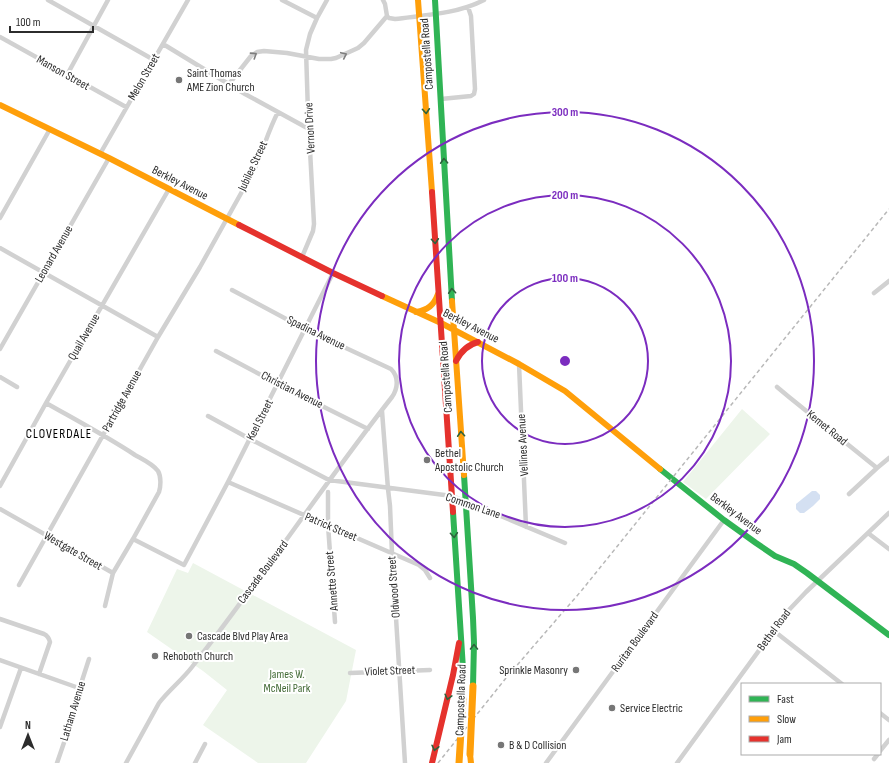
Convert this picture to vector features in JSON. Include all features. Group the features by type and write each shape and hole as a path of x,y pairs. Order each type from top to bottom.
{"main road":[{"name":"Campostella Road","path":"418,0 461,631"},
{"name":"Campostella Road","path":"435,0 448,239 474,618 470,763"},
{"name":"Berkley Avenue","path":"0,105 109,158 302,258 441,323 519,364 565,391 660,470 724,520 770,553 794,564 818,580 889,635"},
{"path":"416,312 425,310 431,306 435,302 439,292"},
{"path":"456,361 462,350 478,342"},
{"path":"459,763 463,699 461,631"},
{"path":"432,763 453,675 461,631"}],"street":[{"path":"48,0 154,60"},
{"path":"66,75 108,0"},
{"name":"Melon Street","path":"100,154 188,0"},
{"path":"282,0 317,18"},
{"name":"Vernon Drive","path":"302,258 313,231 314,224 306,50 308,39 327,0"},
{"path":"383,0 387,16"},
{"path":"387,16 392,19 436,14 468,7 481,1"},
{"path":"441,99 471,96 474,94 471,16 468,7"},
{"path":"229,84 251,56 257,52 264,51 331,60 336,58 358,48 387,16"},
{"name":"Manson Street","path":"0,37 126,107"},
{"path":"163,44 229,84 309,128"},
{"name":"Jubilee Street","path":"227,219 254,170 278,112"},
{"path":"0,218 50,129"},
{"name":"Leonard Avenue","path":"0,350 109,158"},
{"name":"Quail Avenue","path":"0,486 46,403 169,190"},
{"name":"Partridge Avenue","path":"19,585 158,337 227,219"},
{"path":"0,248 158,337"},
{"name":"Keel Street","path":"133,539 184,565 250,439 333,273"},
{"path":"874,293 889,281"},
{"name":"Spadina Avenue","path":"232,290 306,329 384,366 394,372 397,379"},
{"name":"Christian Avenue","path":"216,350 278,384 368,429"},
{"name":"Vellines Avenue","path":"519,364 526,526"},
{"path":"0,377 18,387"},
{"name":"Cascade Boulevard","path":"126,763 159,703 191,668 305,515 329,480 382,411 397,388 397,379"},
{"name":"Kemet Road","path":"777,387 877,468"},
{"path":"46,403 103,435"},
{"name":"Oldwood Street","path":"382,411 390,506 405,763"},
{"name":"Common Lane","path":"208,416 329,480 452,496 526,526 565,544"},
{"name":"Westgate Street","path":"0,509 113,573 159,492 160,476 158,471 153,466 103,435"},
{"path":"850,494 889,458"},
{"name":"Patrick Street","path":"228,482 392,553 423,568 430,578"},
{"name":"Annette Street","path":"328,492 328,525 335,622"},
{"name":"Bethel Road","path":"677,763 787,612 818,580 889,513"},
{"name":"Ruritan Boulevard","path":"546,763 724,520"},
{"path":"868,533 889,549"},
{"path":"105,606 113,573"},
{"path":"0,619 48,636 50,642 39,674"},
{"path":"774,631 836,682"},
{"path":"0,660 79,690"},
{"name":"Latham Avenue","path":"57,763 78,702 80,695 79,690 89,660"},
{"path":"0,727 21,668"},
{"name":"Violet Street","path":"350,673 430,670"},
{"path":"881,714 889,720"},
{"path":"881,750 889,740"},
{"path":"195,763 205,744"},
{"path":"874,759 877,755"}],"green space":[{"path":"742,409 770,434 706,499 683,482"},
{"name":"James W. McNeil Park","path":"193,563 356,650 346,701 306,763 258,763 203,725 227,690 203,671 147,632 177,569 188,573"}],"water":[{"path":"812,491 816,491 820,495 820,499 804,513 800,513 796,509 796,504"}],"railway":[{"path":"438,763 506,678 582,590 889,209"}],"traffic: fast":[{"path":"435,0 452,301"},
{"path":"660,469 724,520 775,556 794,564 807,573 889,635"},
{"path":"464,475 473,618 473,686"},
{"path":"453,512 463,669 463,699"}],"traffic: slow":[{"path":"418,0 432,192"},
{"path":"0,105 109,158 239,225"},
{"path":"416,312 424,310 430,306 435,301 438,294"},
{"path":"382,296 441,323 519,364 565,391 660,469"},
{"path":"452,301 464,475"},
{"path":"470,754 473,686"},
{"path":"459,763 463,699"},
{"path":"470,754 471,763"}],"traffic: jam":[{"path":"432,192 453,512"},
{"path":"239,225 382,296"},
{"path":"456,361 465,349 478,342"},
{"path":"432,763 459,643"}],"place":[{"name":"Saint Thomas AME Zion Church","path":"179,80"},
{"name":"Bethel Apostolic Church","path":"427,460"},
{"name":"Cascade Blvd Play Area","path":"189,636"},
{"name":"Rehoboth Church","path":"155,656"},
{"name":"Sprinkle Masonry","path":"576,670"},
{"name":"Service Electric","path":"612,708"},
{"name":"B & D Collision","path":"501,745"}],"district":[{"name":"CLOVERDALE","path":"59,434"}]}
